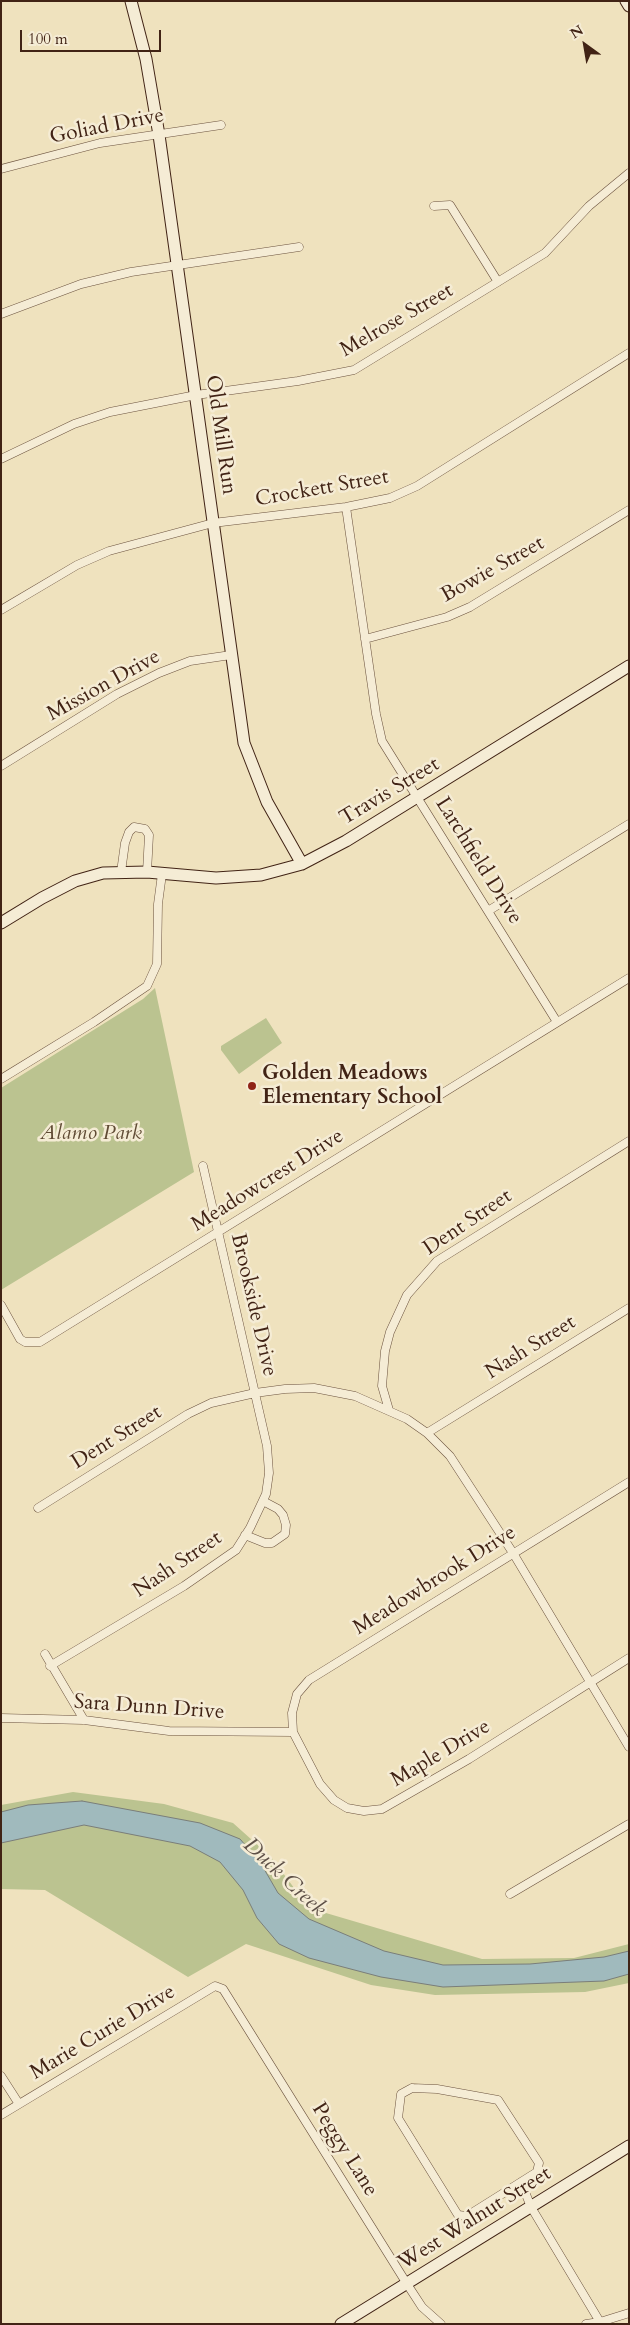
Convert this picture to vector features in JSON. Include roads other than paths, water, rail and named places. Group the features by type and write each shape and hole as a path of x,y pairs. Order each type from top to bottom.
{"street":[{"name":"Old Mill Run","path":"132,1 146,59 159,135 244,743 267,802 302,864"},
{"path":"626,1 629,6"},
{"name":"Goliad Drive","path":"1,169 100,143 221,125"},
{"name":"Melrose Street","path":"1,459 30,444 110,412 196,395 298,381 354,370 545,252 589,206 629,173"},
{"path":"434,206 450,205 498,282"},
{"path":"1,314 81,284 178,265 299,247"},
{"name":"Crockett Street","path":"1,610 77,565 108,551 213,523 346,507 390,498 417,486 629,353"},
{"name":"Larchfield Drive","path":"346,507 382,740 557,1022"},
{"name":"Bowie Street","path":"365,639 448,617 470,606 629,510"},
{"name":"Mission Drive","path":"1,766 117,694 159,673 190,661 231,655"},
{"name":"Travis Street","path":"1,922 75,881 103,873 147,872 216,878 262,875 302,864 331,850 629,666"},
{"path":"488,910 629,824"},
{"path":"121,872 125,843 129,832 134,827 144,829 149,835 147,872"},
{"path":"1,1079 94,1022 147,986 157,964 158,904 162,874"},
{"name":"Meadowcrest Drive","path":"1,1305 14,1332 25,1342 40,1342 629,978"},
{"name":"Dent Street","path":"389,1410 382,1386 385,1351 390,1332 407,1295 427,1272 437,1261 629,1141"},
{"name":"Brookside Drive","path":"203,1166 255,1393"},
{"name":"Nash Street","path":"427,1433 629,1308"},
{"name":"Dent Street","path":"38,1508 188,1414 212,1404 255,1393 314,1388 355,1396 389,1410"},
{"name":"Nash Street","path":"50,1666 184,1586 236,1550 246,1536 263,1500 269,1473 267,1446 255,1393"},
{"path":"389,1410 427,1433 450,1456 513,1553 629,1747"},
{"name":"Meadowbrook Drive","path":"294,1732 292,1713 297,1694 308,1680 629,1482"},
{"path":"246,1536 265,1543 272,1543 284,1534 286,1524 283,1515 278,1508 263,1500"},
{"path":"45,1654 50,1666 84,1720"},
{"name":"Maple Drive","path":"294,1732 320,1784 334,1800 347,1808 364,1812 382,1809 469,1759 629,1658"},
{"name":"Sara Dunn Drive","path":"1,1718 84,1720 169,1731 294,1732"},
{"path":"510,1894 629,1824"},
{"name":"Marie Curie Drive","path":"1,2115 215,1986 223,1989"},
{"name":"Peggy Lane","path":"223,1989 407,2284 422,2307 440,2324"},
{"path":"1,2076 19,2104"},
{"name":"West Walnut Street","path":"412,2088 437,2089 498,2100 539,2163 537,2172 521,2182 467,2216 458,2214 398,2118 401,2094 412,2088"},
{"name":"West Walnut Street","path":"341,2324 629,2146"},
{"path":"521,2182 531,2207 600,2322"},
{"path":"586,2324 600,2322 629,2313"}],"water":[{"path":"82,1801 200,1823 240,1839 260,1862 278,1893 309,1919 384,1951 443,1965 530,1964 604,1957 629,1951 629,1974 604,1981 443,1987 381,1977 309,1958 279,1944 257,1918 243,1890 220,1862 190,1846 84,1825 1,1843 1,1812 28,1805"}],"place":[{"name":"Golden Meadows Elementary School","path":"252,1086"}],"park label":[{"name":"Alamo Park","path":"91,1134"}],"water label":[{"name":"Duck Creek","path":"284,1878"}]}
